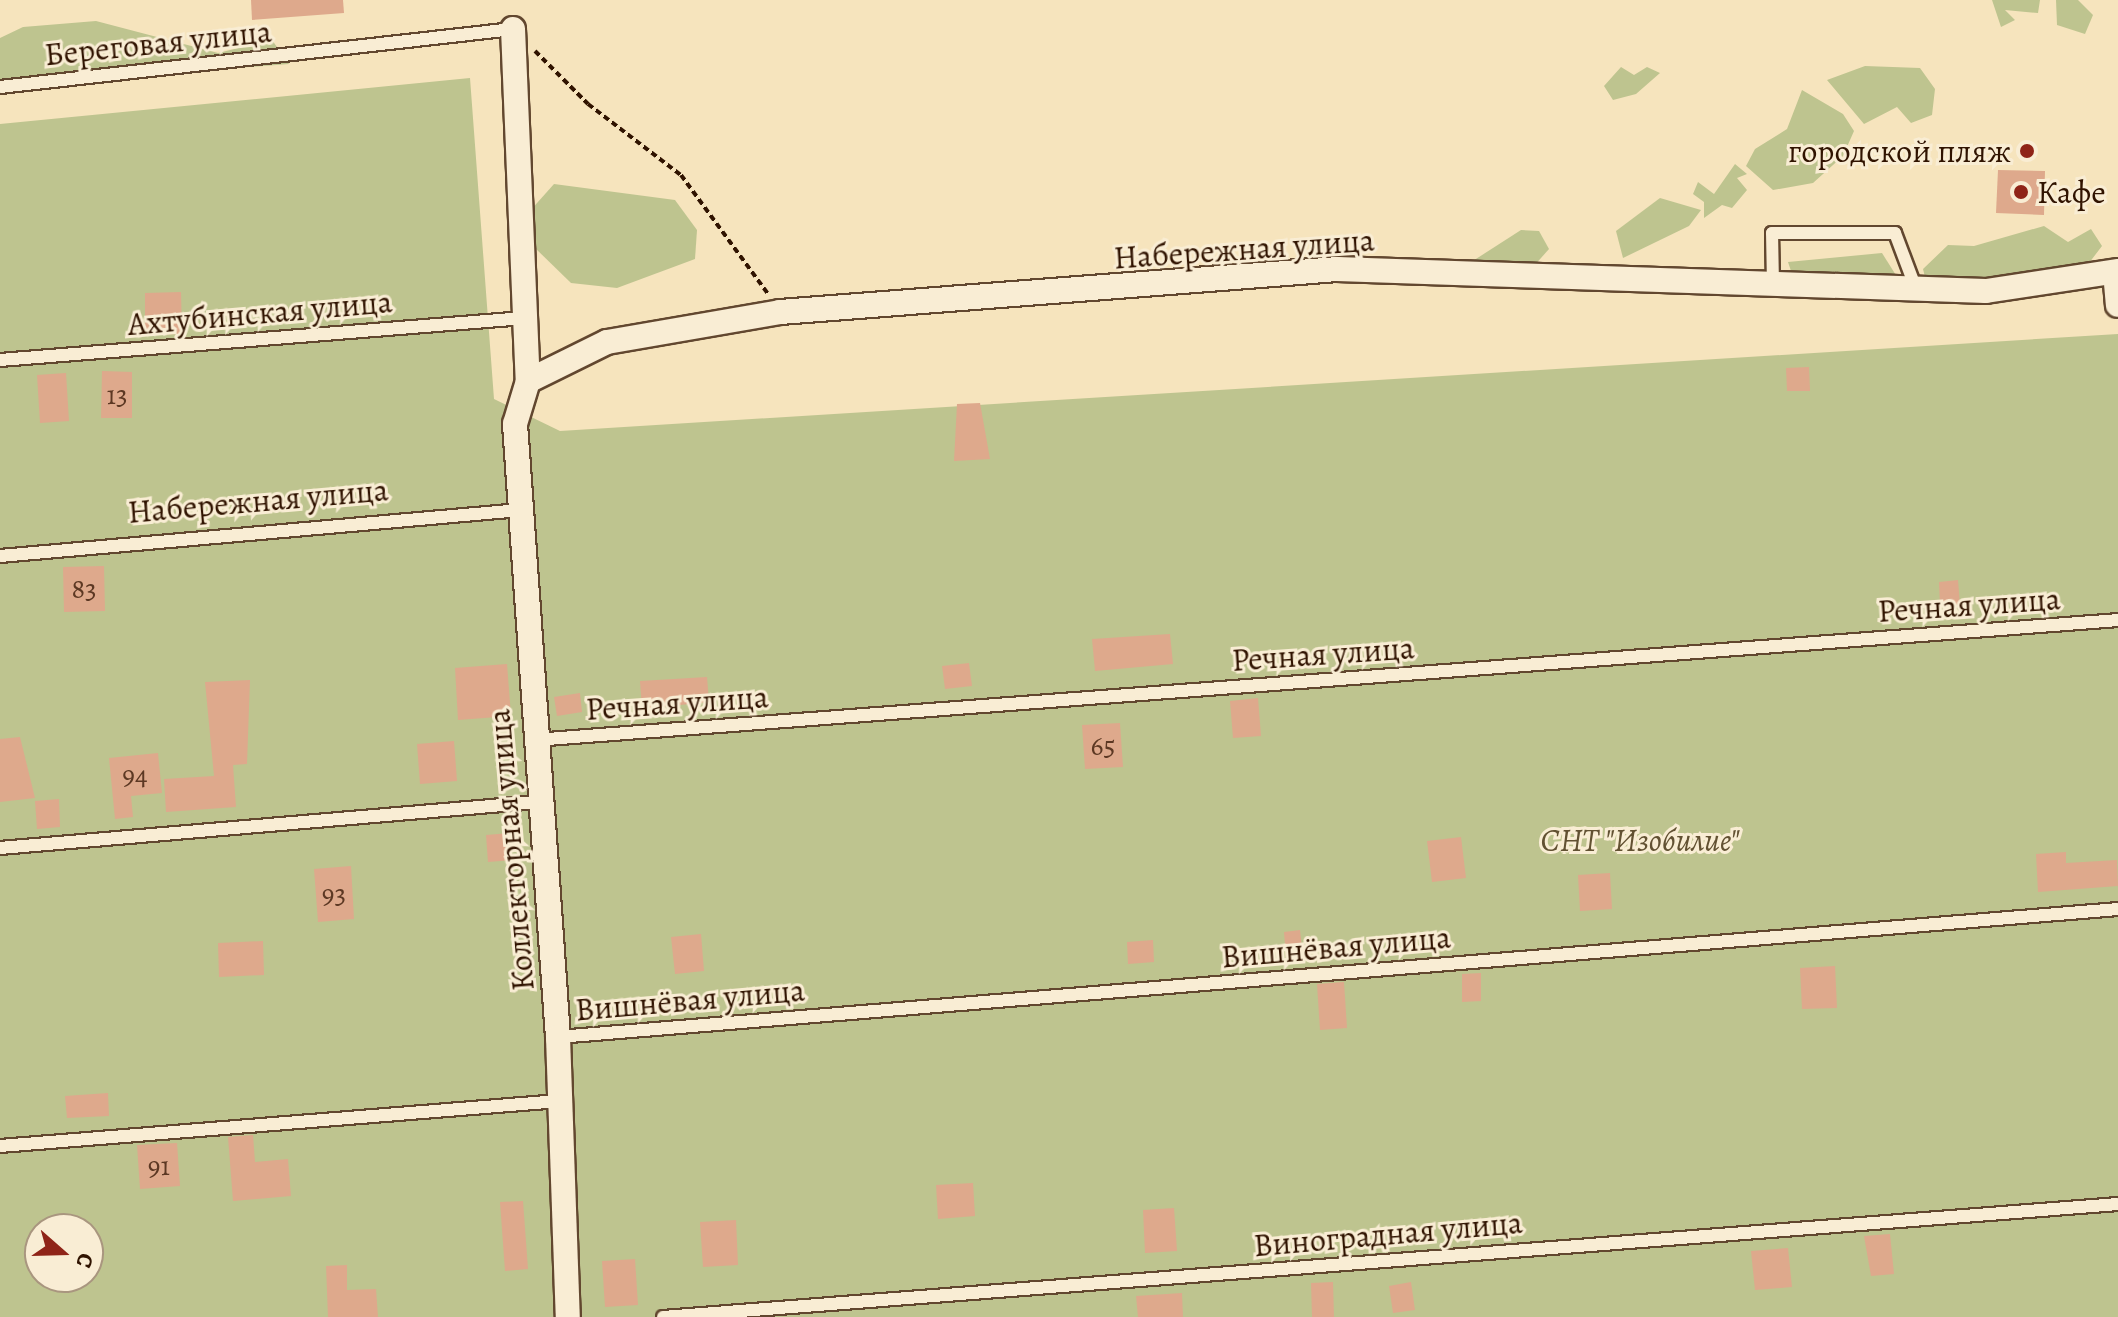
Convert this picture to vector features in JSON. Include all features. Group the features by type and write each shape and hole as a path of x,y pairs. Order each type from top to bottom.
{"street":[{"path":"513,29 528,381"},
{"name":"Набережная улица","path":"528,381 607,342 780,312 1337,269 1986,291 2117,272"},
{"path":"2117,272 2118,305"},
{"name":"Коллекторная улица","path":"528,381 515,424 532,740 558,1037 568,1317"}],"lane":[{"name":"Береговая улица","path":"0,87 513,29"},
{"path":"1773,284 1772,233 1895,233 1916,289"},
{"name":"Ахтубинская улица","path":"0,360 524,318"},
{"name":"Набережная улица","path":"0,556 521,510"},
{"name":"Речная улица","path":"532,740 2118,620"},
{"path":"0,848 538,802"},
{"name":"Вишнёвая улица","path":"558,1037 2118,909"},
{"path":"0,1146 559,1101"},
{"name":"Виноградная улица","path":"663,1317 2118,1204"}],"path":[{"path":"513,29 588,104 681,175 780,312"}],"green space":[{"path":"1992,0 2040,0 2038,13 2005,10 2015,20 2001,27"},
{"path":"2056,0 2078,0 2093,15 2085,34 2057,25"},
{"path":"96,21 218,53 272,40 289,64 0,86 0,38 23,27"},
{"path":"1865,66 1920,68 1935,89 1932,115 1911,123 1897,107 1864,124 1827,80"},
{"path":"1621,67 1634,75 1647,67 1660,73 1636,94 1613,100 1604,86"},
{"name":"СНТ \"Изобилие\"","path":"470,78 494,399 560,431 2118,334 2118,1317 0,1317 0,124"},
{"path":"1802,90 1843,114 1854,131 1843,156 1813,183 1773,190 1746,166 1755,149 1787,129"},
{"path":"1735,164 1747,174 1737,178 1747,190 1732,208 1722,205 1704,218 1704,202 1693,194 1698,182 1714,194"},
{"path":"554,184 675,200 697,230 695,259 617,288 571,283 533,246 529,212"},
{"path":"1660,198 1701,210 1689,226 1623,258 1616,231"},
{"path":"2044,226 2068,242 2091,229 2102,246 2089,263 1987,284 1926,281 1923,269 1948,245 1974,246"},
{"path":"1521,230 1539,231 1549,249 1533,267 1465,266"},
{"path":"1882,253 1899,280 1793,277 1788,262"}],"building":[{"path":"251,0 343,0 344,13 252,20"},
{"name":"Кафе","path":"1998,170 2045,171 2044,215 1996,213"},
{"path":"181,292 182,334 145,335 145,293"},
{"path":"1809,367 1810,391 1787,391 1786,368"},
{"path":"102,371 132,372 132,418 101,418"},
{"path":"66,373 69,421 40,423 37,375"},
{"path":"980,403 990,459 954,461 957,404"},
{"path":"104,566 105,611 64,612 63,567"},
{"path":"1958,580 1960,605 1940,606 1939,582"},
{"path":"1170,634 1173,664 1095,671 1092,639"},
{"path":"969,663 972,686 945,689 942,666"},
{"path":"507,664 511,716 458,720 455,668"},
{"path":"707,677 709,702 642,709 640,681"},
{"path":"250,680 247,764 233,765 236,807 166,812 164,779 214,776 205,682"},
{"path":"580,693 582,712 557,716 554,697"},
{"path":"1258,698 1261,736 1233,738 1230,701"},
{"path":"1120,723 1123,767 1085,769 1082,725"},
{"path":"20,737 35,798 0,802 0,739"},
{"path":"454,741 457,781 420,784 417,744"},
{"path":"158,753 162,793 131,796 133,817 115,819 109,758"},
{"path":"59,799 60,827 37,829 35,801"},
{"path":"510,833 512,860 488,862 486,835"},
{"path":"1461,837 1466,878 1432,882 1427,841"},
{"path":"2066,852 2066,863 2117,860 2118,886 2038,892 2036,854"},
{"path":"351,866 354,919 318,922 314,869"},
{"path":"1610,873 1612,909 1580,911 1578,875"},
{"path":"1300,930 1303,956 1286,958 1284,932"},
{"path":"701,934 704,971 675,974 671,937"},
{"path":"1153,940 1154,962 1128,964 1127,942"},
{"path":"263,941 264,975 219,977 218,943"},
{"path":"1835,966 1837,1008 1802,1009 1800,968"},
{"path":"1481,973 1481,1001 1462,1002 1462,974"},
{"path":"1344,982 1347,1028 1320,1030 1317,984"},
{"path":"108,1093 109,1116 67,1118 65,1096"},
{"path":"253,1135 255,1162 288,1159 291,1196 233,1201 228,1137"},
{"path":"177,1143 180,1186 140,1189 137,1145"},
{"path":"973,1183 975,1216 938,1219 936,1185"},
{"path":"523,1201 528,1269 505,1271 500,1202"},
{"path":"1174,1208 1177,1251 1145,1253 1143,1210"},
{"path":"736,1220 738,1265 703,1267 700,1222"},
{"path":"1890,1234 1894,1274 1871,1276 1864,1236"},
{"path":"1788,1248 1792,1287 1755,1290 1751,1251"},
{"path":"635,1259 638,1305 605,1307 602,1261"},
{"path":"347,1265 347,1290 376,1289 378,1317 328,1317 326,1266"},
{"path":"1333,1282 1334,1317 1312,1317 1311,1283"},
{"path":"1411,1282 1415,1310 1393,1313 1389,1286"},
{"path":"1182,1293 1183,1317 1138,1317 1136,1296"}],"place":[{"name":"городской пляж","path":"2027,151"},
{"name":"Кафе","path":"2021,192"}]}
